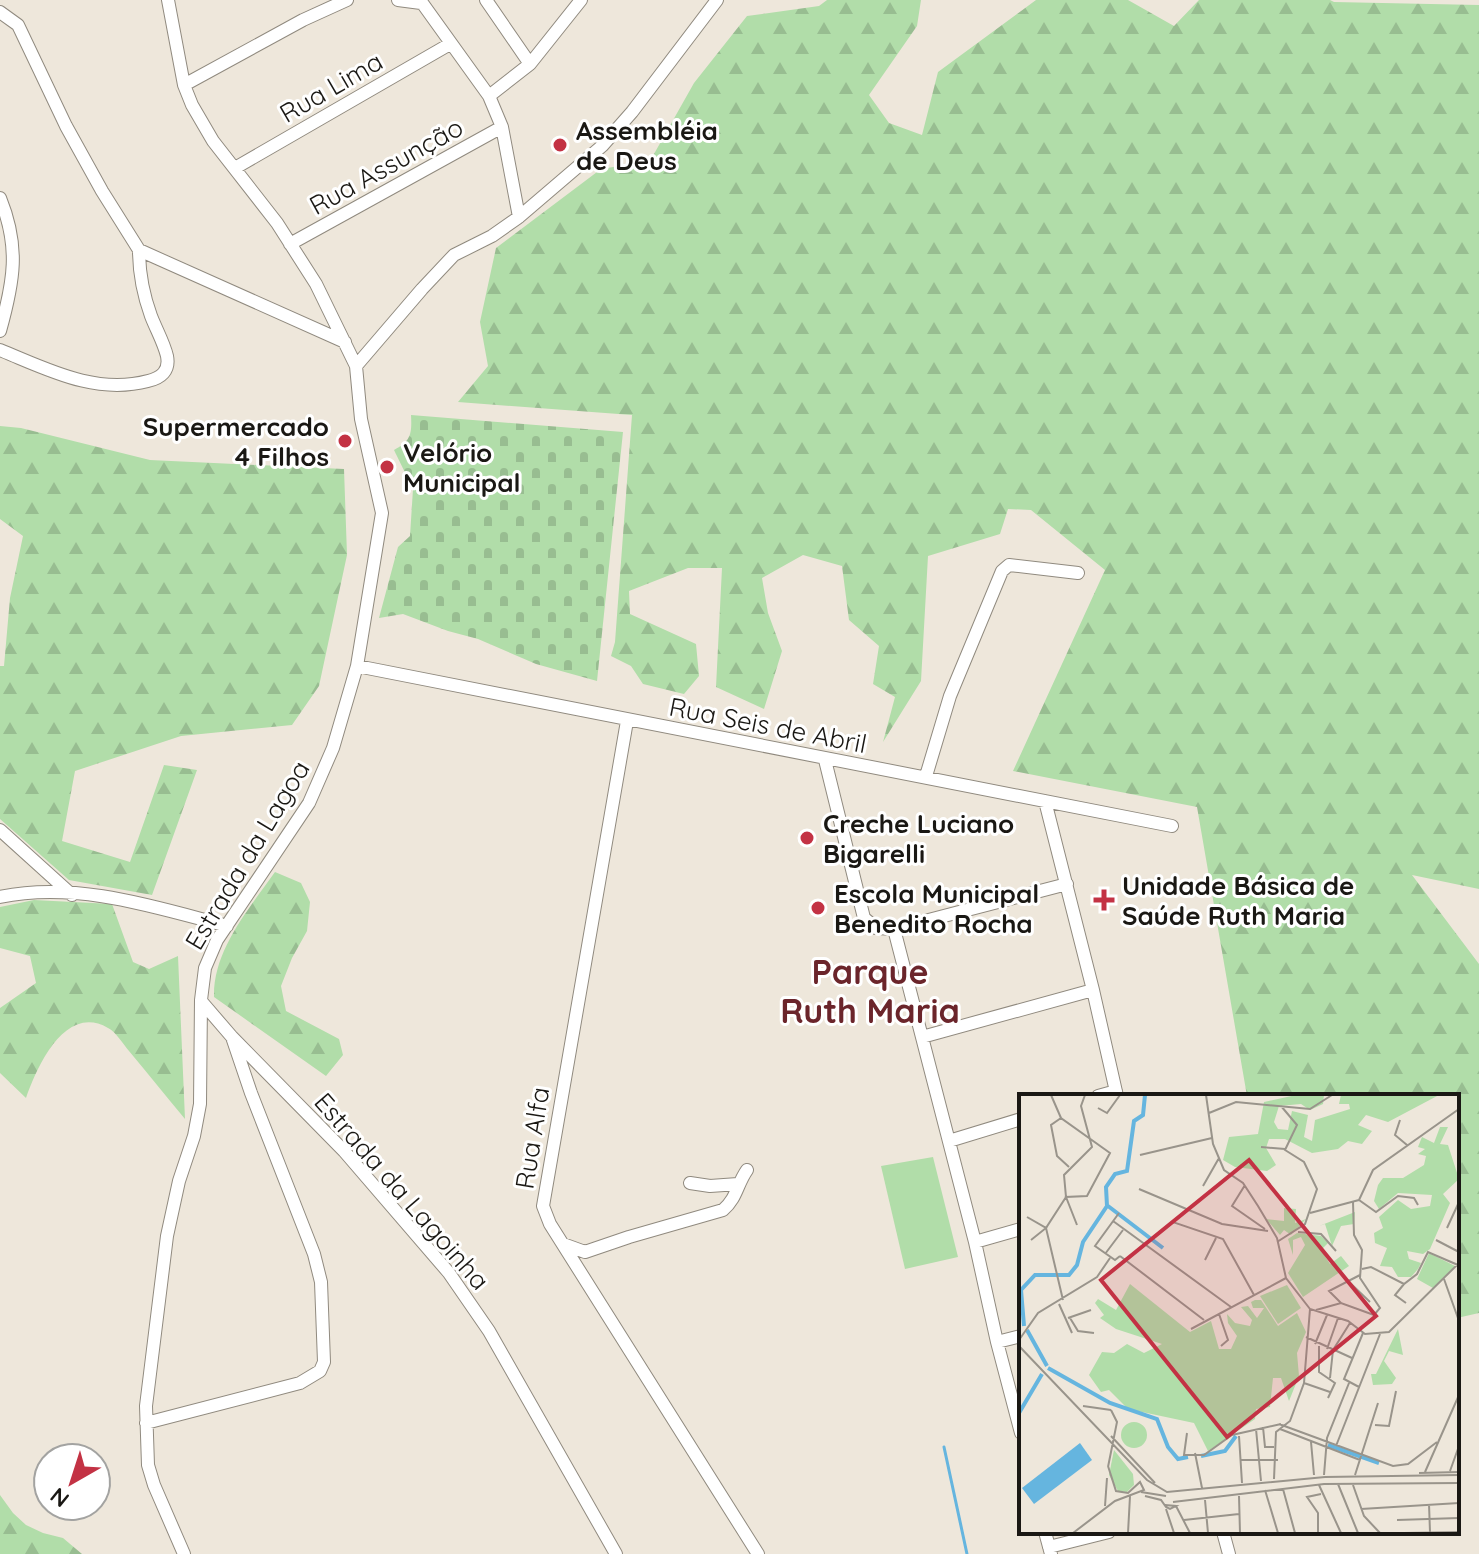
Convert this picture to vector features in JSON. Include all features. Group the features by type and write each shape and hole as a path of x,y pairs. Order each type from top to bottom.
{"street":[{"name":"Estrada da Lagoa","path":"168,0 184,85 202,123 316,284 356,366 361,419 382,513 357,666 339,731 309,803 210,953 202,985 200,1104 167,1236 146,1406 145,1445 154,1485 184,1554"},
{"path":"184,85 303,20 347,0"},
{"path":"398,0 422,1 489,96 502,127 519,217"},
{"path":"486,0 530,64"},
{"path":"489,96 530,64 581,0"},
{"path":"356,366 454,255 492,236 519,217 602,146 632,112 717,0"},
{"path":"0,12 18,25 66,126 139,250 143,293 167,355 166,370 160,378 133,385 95,384 62,376 0,350"},
{"name":"Rua Lima","path":"235,168 450,44"},
{"name":"Rua Assunção","path":"290,244 502,127"},
{"path":"0,198 9,220 14,272 0,331"},
{"path":"139,250 345,342"},
{"path":"926,776 950,696 1002,571 1009,565 1078,573"},
{"name":"Rua Seis de Abril","path":"357,666 1172,826"},
{"name":"Rua Alfa","path":"627,721 543,1206 550,1224 758,1554"},
{"path":"825,760 864,918 876,928 894,929 1067,884"},
{"path":"1045,801 1116,1093"},
{"path":"0,830 72,895"},
{"path":"0,897 38,893 131,901 227,926"},
{"path":"894,929 1019,1425"},
{"path":"922,1037 1093,990"},
{"path":"146,1423 300,1383 320,1371 324,1362 321,1282 314,1254 232,1037 201,1000"},
{"name":"Estrada da Lagoinha","path":"232,1037 344,1151 472,1303 616,1554"},
{"path":"949,1141 1019,1120"},
{"path":"563,1244 585,1252 723,1210 732,1203 738,1192 738,1184 747,1170"},
{"path":"690,1183 710,1186 738,1184"},
{"path":"975,1242 1019,1230"},
{"path":"997,1342 1019,1336"},
{"path":"1050,1551 1103,1534"},
{"path":"1224,1534 1229,1554"}],"green space":[{"path":"827,0 921,0 917,26 869,95 889,123 922,135 938,72 1036,0 1128,0 1174,26 1199,0 1479,5 1479,889 1412,875 1479,964 1479,1313 1459,1318 1459,1094 1247,1094 1197,807 1013,771 1105,570 1031,510 1008,509 1000,534 928,556 921,681 883,742 895,697 873,684 879,646 849,620 842,566 803,555 762,578 768,613 782,651 764,709 716,687 722,568 688,568 629,591 630,614 696,644 699,676 684,694 643,684 631,666 611,656 615,642 632,415 458,402 488,366 480,322 496,248 601,169 650,161 694,83 747,16 819,6"},
{"path":"411,415 623,432 597,681 536,664 478,639 403,614 379,618 398,547 410,536 413,489 394,450 409,436"},
{"path":"0,426 21,428 150,460 344,469 347,555 319,686 292,725 181,736 75,771 62,841 130,862 164,765 197,770 152,895 69,880 0,819 0,666 4,666 10,598 23,536 0,519"},
{"path":"275,872 301,883 310,902 307,931 281,986 286,1011 339,1039 343,1055 326,1076 214,997 219,963 226,947 244,915"},
{"path":"34,900 112,904 133,962 149,969 178,956 185,1119 114,1032 93,1023 79,1024 55,1042 37,1070 26,1098 0,1073 0,1008 36,983 30,956 0,948 0,907"},
{"path":"933,1157 958,1257 905,1269 881,1166"},
{"path":"0,1495 26,1525 63,1538 82,1554 0,1554"}],"waterway":[{"path":"944,1447 967,1554"}],"place":[{"name":"Assembléia de Deus","path":"560,145"},
{"name":"Supermercado 4 Filhos","path":"345,441"},
{"name":"Velório Municipal","path":"387,467"},
{"name":"Creche Luciano Bigarelli","path":"807,838"},
{"name":"Unidade Básica de Saúde Ruth Maria","path":"1104,900"},
{"name":"Escola Municipal Benedito Rocha","path":"818,908"}],"district":[{"name":"Parque Ruth Maria","path":"870,990"}]}
